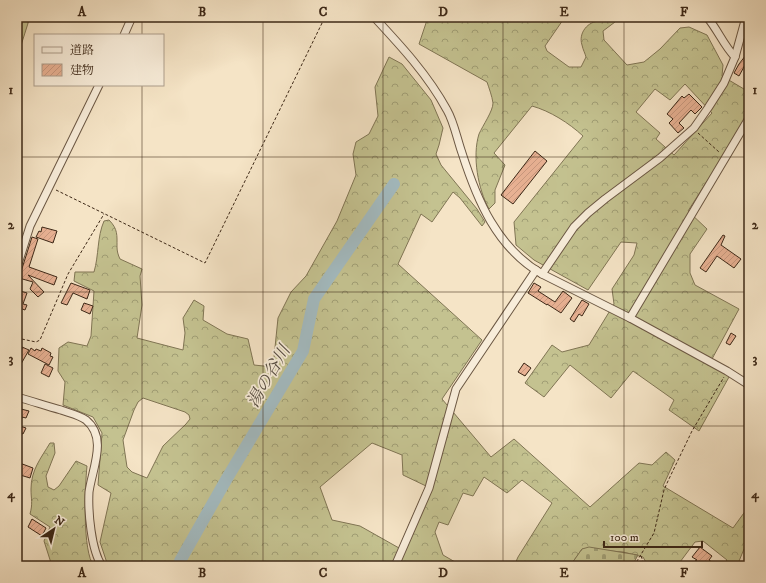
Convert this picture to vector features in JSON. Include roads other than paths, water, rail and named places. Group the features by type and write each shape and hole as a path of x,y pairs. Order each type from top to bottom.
{"street":[{"path":"124,34 132,17"},
{"path":"374,17 428,78 448,111 464,162 486,214 498,234 516,254 539,272 630,318 727,371 749,385"},
{"path":"707,17 735,57"},
{"path":"395,566 429,488 456,389 539,272 574,227 588,213 660,158 694,128 724,83 735,57 746,17"},
{"path":"17,267 30,226 99,86"},
{"path":"630,318 749,118"},
{"path":"17,397 80,417 92,426 96,434 98,444 89,492 90,511 93,543 97,560 102,566"}],"waterway":[{"name":"湯の谷川","path":"180,566 180,561 226,480 303,351 314,299 394,184"}]}
